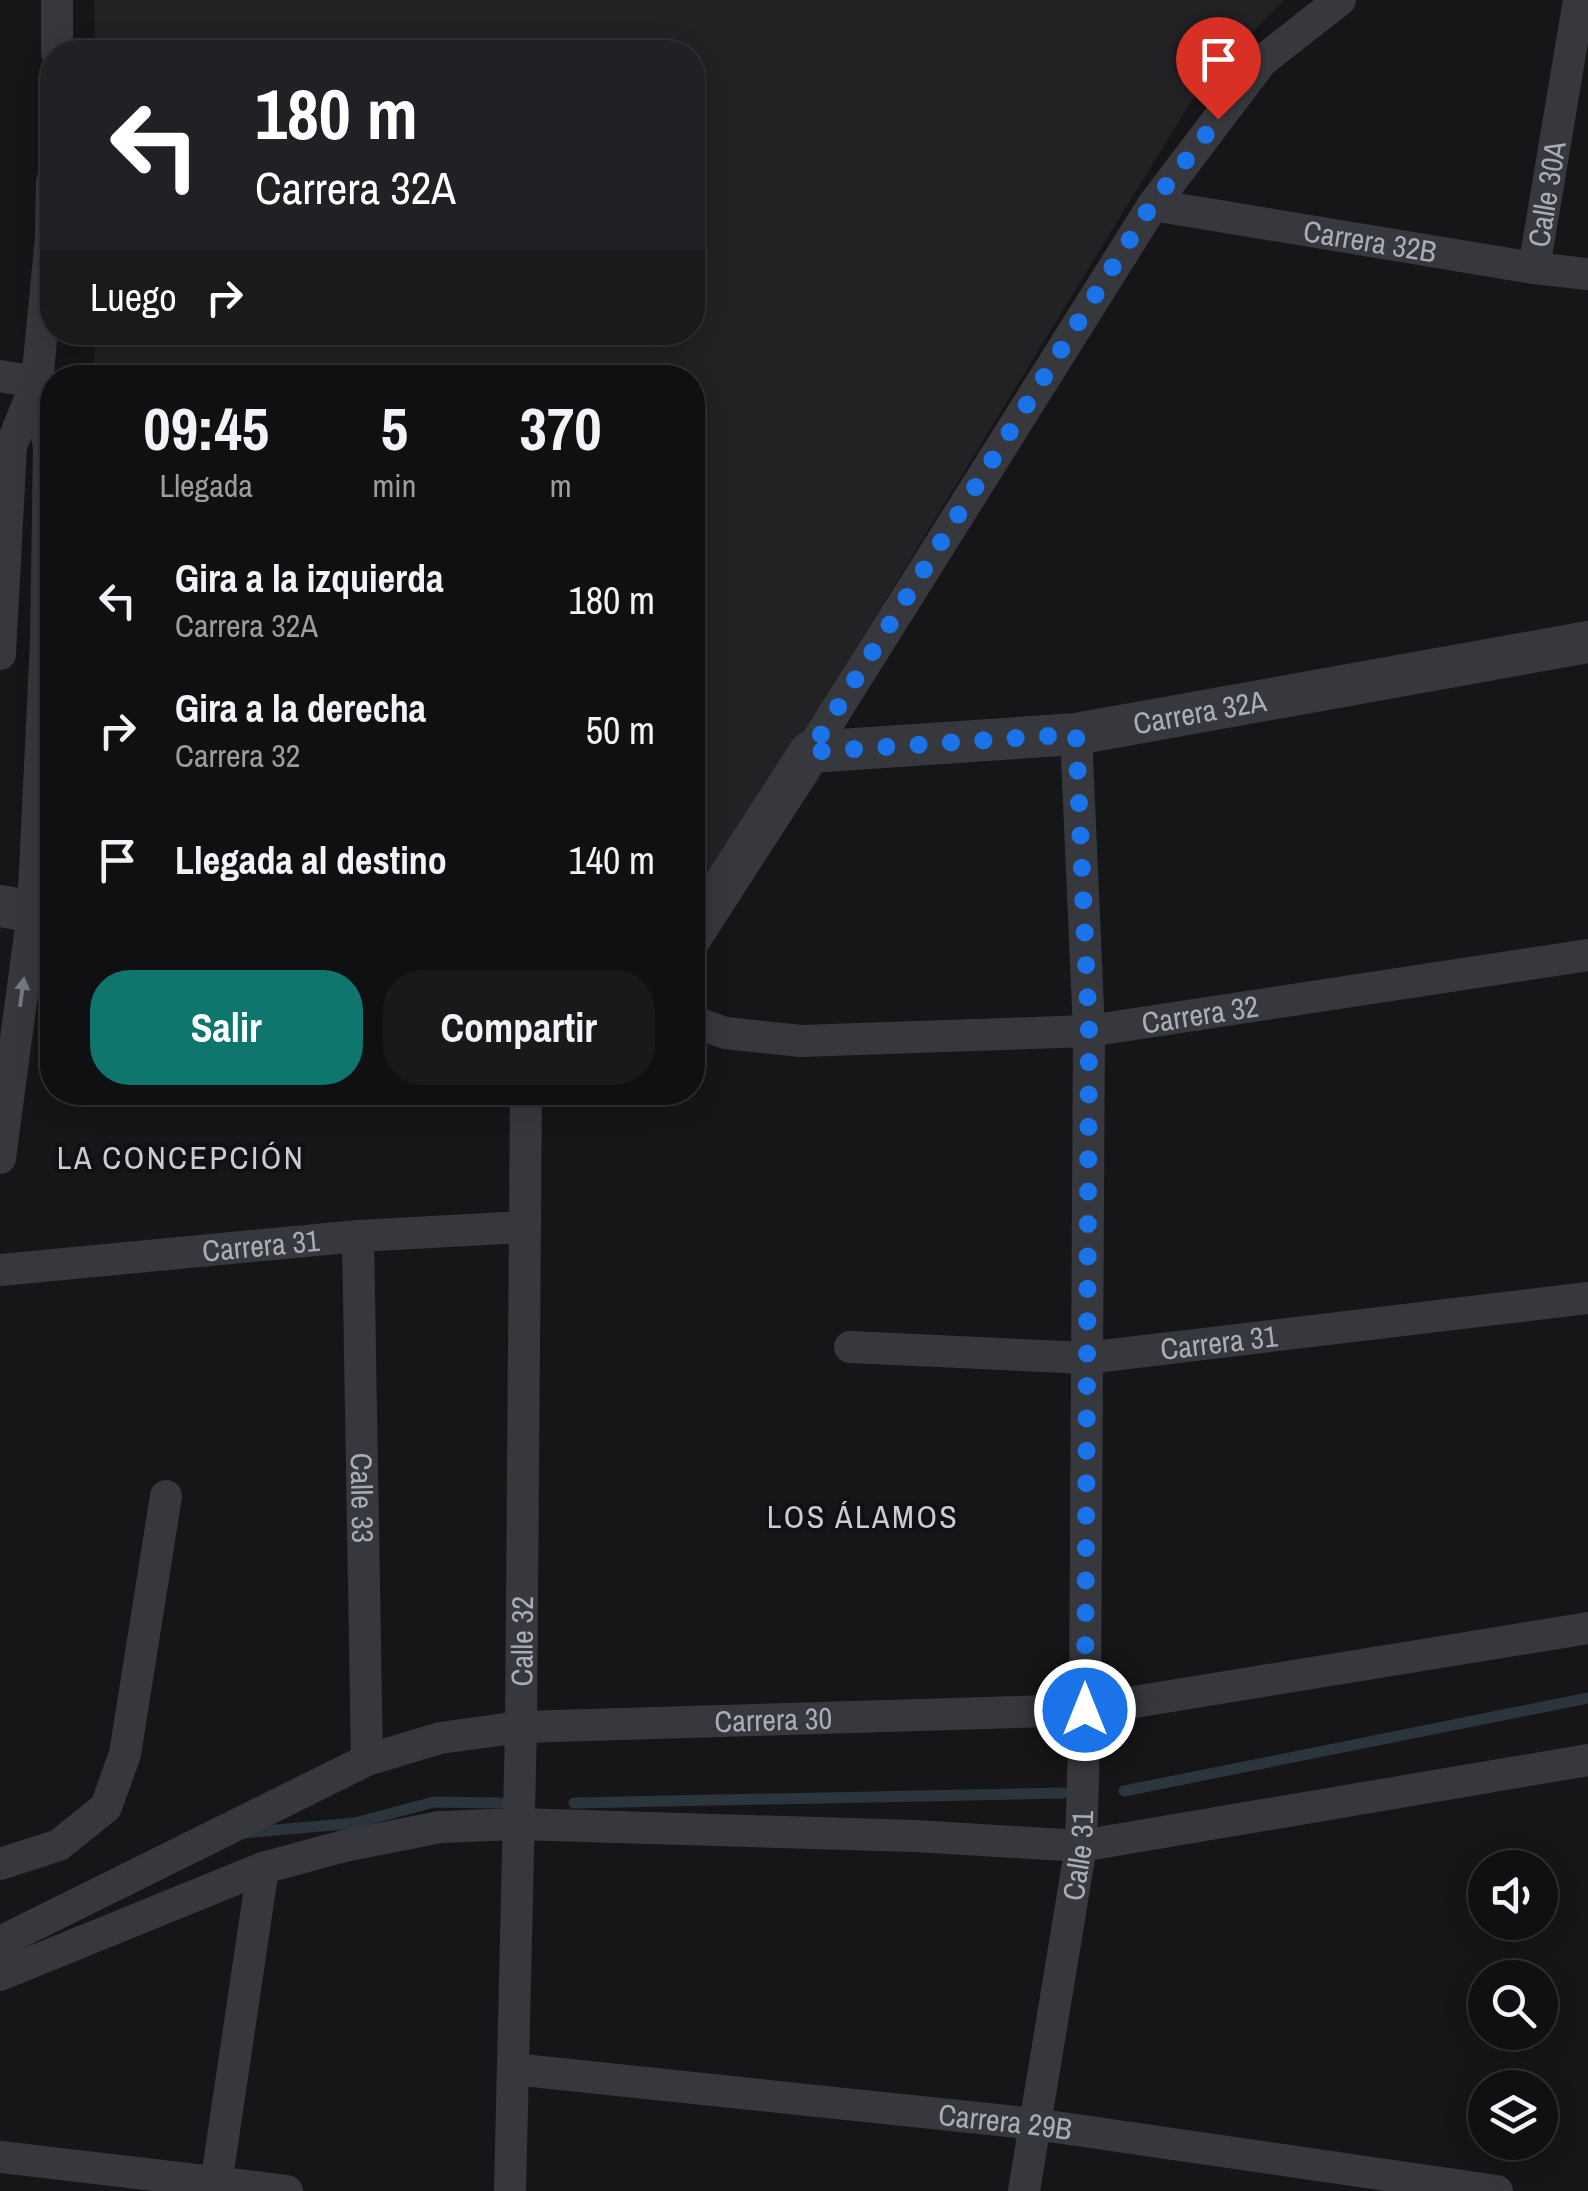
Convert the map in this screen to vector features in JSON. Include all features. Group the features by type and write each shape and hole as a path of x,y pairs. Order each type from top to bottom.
{"street":[{"path":"57,0 57,40"},
{"path":"705,916 1152,204 1262,62 1340,0"},
{"name":"Calle 30A","path":"1534,268 1580,0"},
{"name":"Carrera 32B","path":"1152,204 1588,274"},
{"path":"40,345 37,382 40,398"},
{"path":"0,376 37,382"},
{"path":"0,654 11,446 37,382"},
{"path":"0,636 40,641"},
{"name":"Carrera 32A","path":"810,752 1076,734 1588,642"},
{"path":"0,1158 28,911 40,732"},
{"name":"Calle 31","path":"1024,2191 1080,1846 1085,1710 1089,1031 1076,734"},
{"name":"Carrera 32","path":"705,1025 725,1032 801,1040 1089,1031 1588,955"},
{"name":"Calle 32","path":"510,2191 520,1727 526,1105"},
{"name":"Carrera 31","path":"0,1270 358,1236 524,1227"},
{"name":"Calle 33","path":"358,1236 367,1760"},
{"name":"Carrera 31","path":"850,1347 1086,1358 1588,1298"},
{"path":"0,1864 60,1844 106,1807 125,1754 166,1496"},
{"name":"Carrera 30","path":"0,1942 367,1760 440,1738 520,1727 1085,1710 1588,1628"},
{"path":"0,1975 264,1868 344,1846 440,1827 518,1824 916,1836 1080,1846 1588,1760"},
{"path":"215,2191 264,1868"},
{"name":"Carrera 29B","path":"513,2069 1035,2124 1497,2191"},
{"path":"0,2157 271,2189"}],"shaded area":[{"path":"94,0 1284,0 1201,85 705,894 705,365 94,365 95,345 705,345 705,40 95,40"}],"waterway":[{"path":"1124,1791 1588,1698"},
{"path":"574,1803 1063,1793"},
{"path":"244,1833 355,1823 434,1802 501,1803"}],"district":[{"name":"LA CONCEPCIÓN","path":"181,1157"},
{"name":"LOS ÁLAMOS","path":"863,1516"}],"route":[{"path":"1085,1710 1089,1031 1076,734 810,752 1152,204 1218,119"}]}
